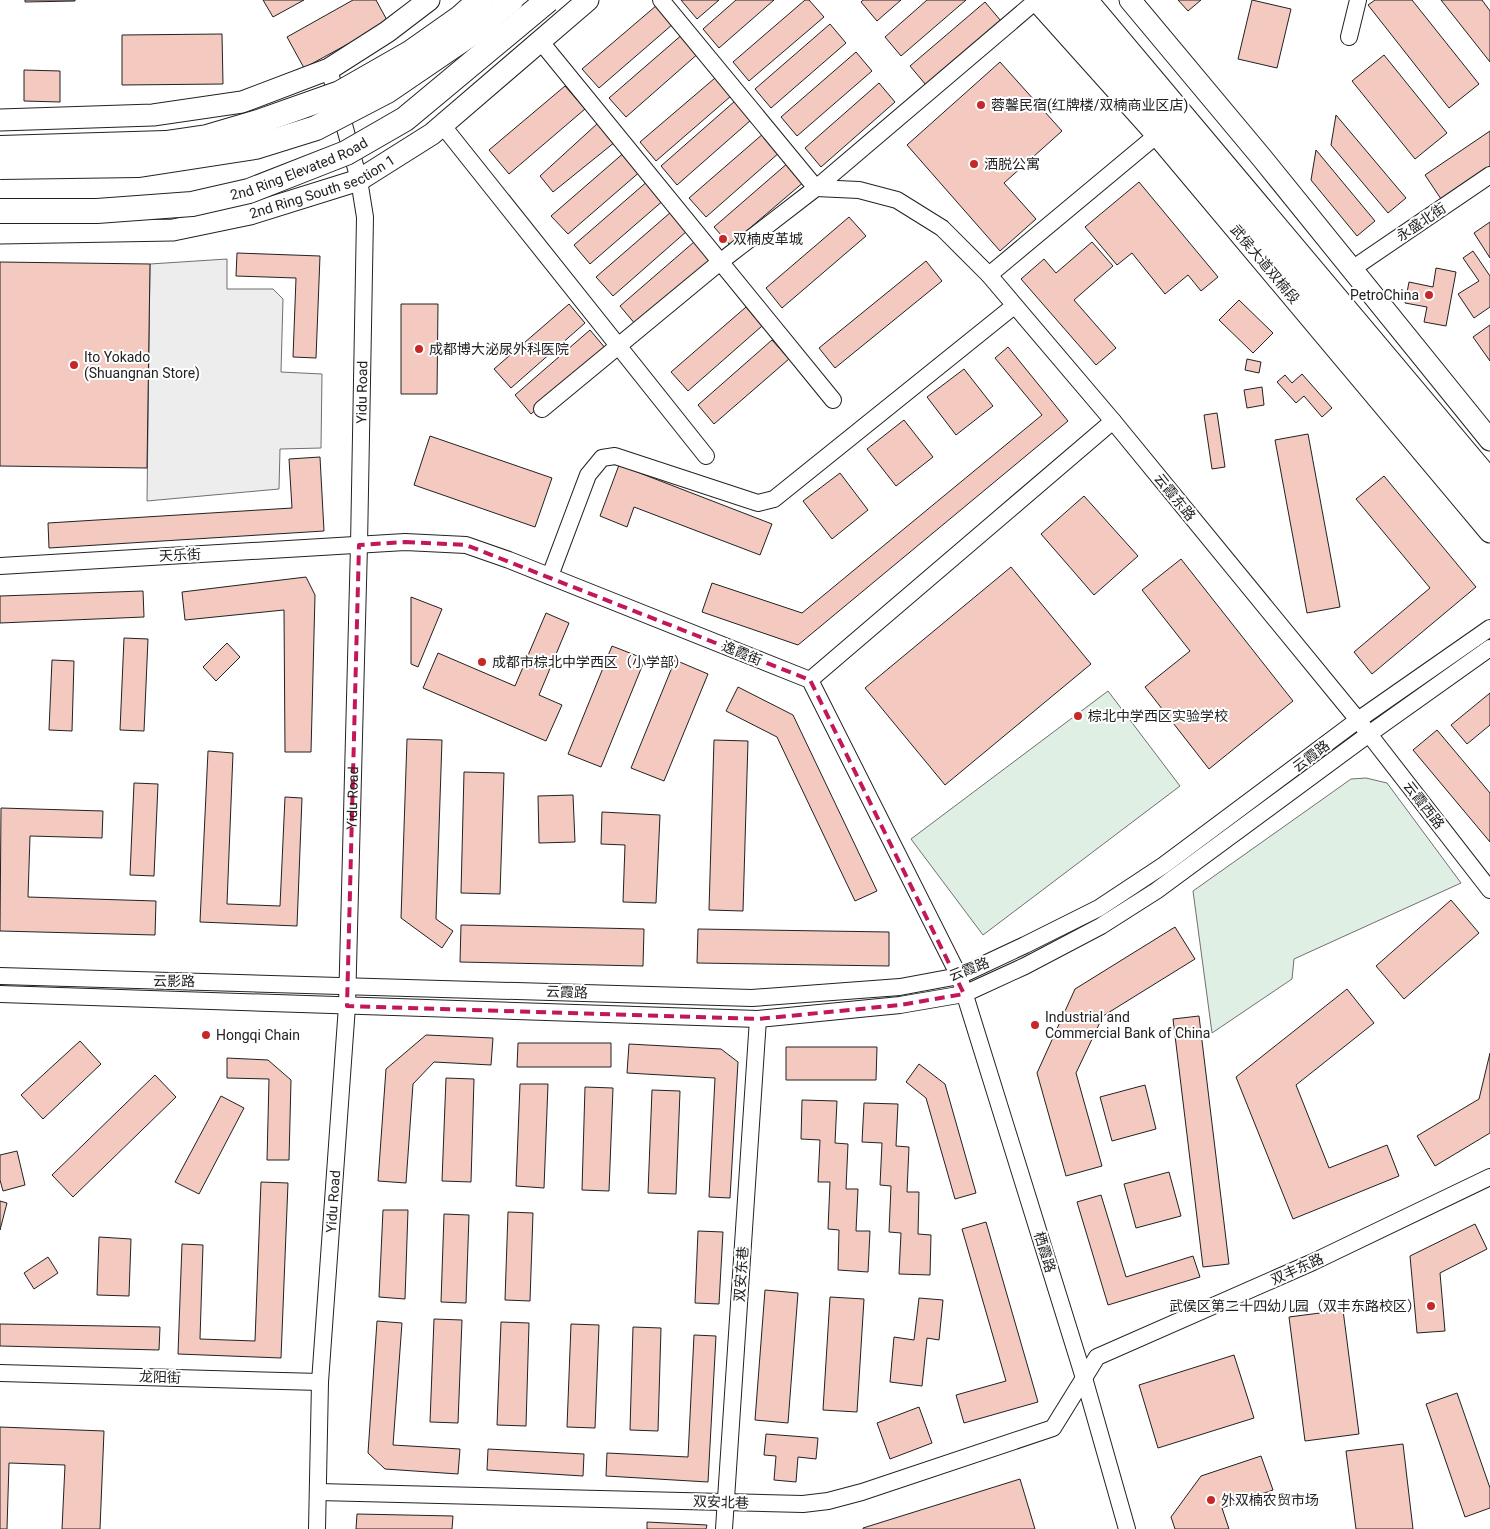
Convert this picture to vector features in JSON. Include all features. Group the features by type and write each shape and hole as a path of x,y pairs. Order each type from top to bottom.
{"highway":[{"path":"0,148 166,143 207,137 258,122 340,93 410,53 480,0"},
{"path":"0,168 139,165 255,147 316,128 387,91 472,33 511,0"},
{"name":"2nd Ring Elevated Road","path":"0,211 97,210 192,204 249,191 346,153 405,119 548,0"},
{"path":"1061,0 1490,510"},
{"path":"1085,0 1490,482"}],"main road":[{"path":"0,120 153,115 242,102 329,69 387,32 428,0"},
{"name":"2nd Ring South section 1","path":"0,233 173,230 250,214 359,180 376,171 443,126 588,0"},
{"name":"武侯大道双楠段","path":"1036,0 1157,135 1490,532"},
{"path":"1130,0 1262,158 1490,440"}],"street":[{"path":"661,0 816,188"},
{"path":"542,409 720,262 816,188 1036,0"},
{"path":"1349,37 1358,0"},
{"path":"541,42 833,400"},
{"name":"Yidu Road","path":"317,1529 320,1382 347,1006 365,216 359,180 329,69"},
{"path":"443,126 706,456"},
{"path":"989,275 1157,135"},
{"name":"永盛北街","path":"1352,269 1490,175"},
{"name":"云霞东路","path":"816,188 859,190 897,200 942,228 989,275 1113,421 1358,720"},
{"path":"550,576 588,475 602,458 615,456 758,503 774,499 1014,306"},
{"path":"959,976 810,680 1113,421"},
{"name":"逸霞街","path":"359,544 405,542 466,545 550,576 810,680"},
{"name":"天乐街","path":"0,566 359,544"},
{"name":"云霞路","path":"347,985 752,998 900,986 959,976 1099,908 1164,865 1358,720 1490,628"},
{"path":"0,994 758,1019 900,1005 964,994 1025,966 1092,930 1156,891 1369,734 1490,648"},
{"name":"云霞西路","path":"1358,720 1490,890"},
{"name":"云影路","path":"0,976 347,985"},
{"name":"栖霞路","path":"959,976 1084,1378 1127,1529"},
{"name":"双安东巷","path":"724,1529 758,1019"},
{"name":"双丰东路","path":"1084,1378 1097,1357 1313,1262 1490,1177"},
{"name":"龙阳街","path":"0,1373 320,1382"},
{"name":"双安北巷","path":"318,1492 804,1504 828,1501 862,1492 1053,1428 1084,1378"}],"highlighted area":[{"path":"405,542 466,545 810,680 964,994 900,1005 758,1019 347,1006 359,545"}],"green space":[{"path":"1108,691 1180,786 983,935 911,839"},
{"path":"1366,778 1387,783 1461,883 1294,959 1292,979 1212,1033 1193,891 1351,779"}],"shaded area":[{"path":"227,259 227,289 273,289 283,299 281,372 322,374 321,448 280,449 279,489 147,501 150,264"}],"building":[{"path":"25,0 75,0 75,1 25,2"},
{"path":"263,0 304,0 273,17"},
{"path":"353,0 376,0 388,22 304,68 287,37"},
{"path":"681,0 719,0 697,19"},
{"path":"736,0 774,0 719,48 703,29"},
{"path":"805,0 809,0 824,17 749,81 733,62"},
{"path":"863,0 901,0 877,21 861,2"},
{"path":"927,0 966,0 901,56 885,37"},
{"path":"1178,0 1201,0 1188,11"},
{"path":"1252,0 1291,9 1277,68 1238,59"},
{"path":"1375,0 1412,0 1479,84 1449,108 1368,5"},
{"path":"1441,0 1482,0 1490,11 1490,62"},
{"path":"985,2 1001,21 926,85 910,66"},
{"path":"657,5 673,24 599,88 582,69"},
{"path":"830,24 846,43 771,108 755,89"},
{"path":"684,33 700,52 626,117 609,98"},
{"path":"222,34 223,84 122,85 122,35"},
{"path":"856,52 872,71 797,136 781,117"},
{"path":"1384,55 1447,133 1415,159 1352,81"},
{"name":"洒脱公寓","path":"1000,62 1062,131 1004,183 1036,219 1000,251 907,145"},
{"path":"24,70 60,71 60,102 24,101"},
{"path":"715,78 731,96 656,161 640,142"},
{"path":"879,83 895,102 821,167 805,148"},
{"path":"565,86 585,109 509,174 489,150"},
{"path":"735,101 751,120 677,185 661,166"},
{"path":"1336,115 1406,198 1388,213 1331,145"},
{"path":"598,123 615,142 553,192 540,176"},
{"path":"1490,131 1490,166 1441,199 1425,175"},
{"path":"764,133 780,152 706,217 689,198"},
{"path":"1316,150 1375,221 1357,236 1311,180"},
{"path":"626,151 642,170 568,234 551,216"},
{"path":"789,162 805,181 730,245 714,227"},
{"path":"649,180 665,199 590,264 574,245"},
{"path":"1139,182 1218,277 1201,291 1188,275 1165,294 1132,253 1117,265 1085,227"},
{"path":"671,212 687,231 613,296 596,277"},
{"path":"849,217 866,236 782,308 766,288"},
{"path":"1490,222 1490,258 1474,233"},
{"path":"694,242 710,261 636,325 620,306"},
{"path":"1092,242 1113,266 1074,300 1116,348 1096,365 1021,279 1044,259 1056,273"},
{"path":"1473,251 1490,276 1490,307 1474,318 1458,294 1479,281 1463,258"},
{"path":"237,253 320,256 316,358 293,357 296,278 236,276"},
{"path":"926,261 942,281 835,368 819,348"},
{"name":"Ito Yokado (Shuangnan Store)","path":"0,262 150,264 147,468 0,466"},
{"name":"PetroChina","path":"1436,268 1456,272 1446,326 1424,322 1427,307 1405,303 1409,282 1433,287"},
{"path":"1239,300 1273,333 1253,353 1219,320"},
{"name":"成都博大泌尿外科医院","path":"401,304 438,304 437,394 401,394"},
{"path":"569,304 585,323 511,388 494,369"},
{"path":"746,307 762,326 688,391 671,372"},
{"path":"1490,325 1490,361 1473,337"},
{"path":"590,330 606,349 531,414 515,395"},
{"path":"772,340 789,359 714,424 698,405"},
{"path":"1008,347 1068,421 798,645 702,612 712,583 802,613 1042,415 995,358"},
{"path":"1247,359 1261,362 1259,373 1245,370"},
{"path":"964,369 993,406 956,435 927,397"},
{"path":"1302,374 1332,408 1322,417 1304,396 1296,403 1277,382 1285,375 1292,383"},
{"path":"1262,387 1264,405 1247,408 1244,390"},
{"path":"1217,413 1225,467 1212,469 1204,415"},
{"path":"904,420 933,457 896,486 867,449"},
{"path":"1308,434 1340,607 1307,613 1275,440"},
{"path":"430,436 552,478 535,527 414,485"},
{"path":"320,457 324,531 49,548 48,523 292,508 289,459"},
{"path":"619,465 772,524 760,555 634,507 627,527 600,516"},
{"path":"840,473 868,510 832,539 803,501"},
{"path":"1384,476 1476,587 1372,674 1354,652 1430,588 1356,499"},
{"path":"1084,496 1138,556 1094,595 1041,534"},
{"path":"1181,559 1293,701 1209,769 1145,687 1190,651 1142,590"},
{"path":"1011,567 1091,664 945,785 865,688"},
{"path":"306,577 315,595 311,752 285,752 284,610 185,620 182,592"},
{"path":"143,591 144,617 0,623 0,596"},
{"path":"411,597 442,609 418,667 411,664"},
{"path":"546,613 569,623 539,695 562,705 546,741 423,688 438,653 515,686"},
{"path":"124,638 148,639 144,731 120,730"},
{"path":"227,643 240,657 216,681 203,667"},
{"path":"612,646 645,659 601,767 568,754"},
{"path":"52,660 74,661 72,731 49,730"},
{"path":"675,660 708,674 664,781 631,768"},
{"path":"738,687 793,715 877,891 855,901 777,737 726,711"},
{"path":"1490,693 1490,725 1467,744 1451,725"},
{"path":"1437,730 1490,793 1490,842 1413,750"},
{"path":"407,739 442,740 436,919 453,931 442,948 401,918"},
{"path":"714,740 748,741 743,911 709,910"},
{"path":"208,751 233,753 227,904 280,906 285,797 302,798 297,926 200,922"},
{"path":"464,772 504,773 500,894 461,893"},
{"path":"134,783 158,784 154,876 130,875"},
{"path":"573,795 575,842 539,843 538,796"},
{"path":"1,808 103,811 102,838 30,836 28,897 156,901 155,935 0,931"},
{"path":"602,812 660,815 656,903 623,902 625,845 601,844"},
{"path":"1451,900 1479,933 1404,999 1376,966"},
{"path":"461,925 644,929 643,966 460,962"},
{"path":"1175,927 1195,959 1103,1016 1076,1073 1102,1166 1066,1176 1037,1073 1075,989"},
{"path":"698,929 889,932 889,966 697,963"},
{"path":"1347,989 1374,1023 1296,1085 1329,1168 1387,1145 1399,1176 1293,1219 1236,1077"},
{"path":"1199,1016 1229,1264 1203,1267 1173,1019"},
{"path":"426,1035 493,1038 491,1065 434,1062 413,1084 406,1183 378,1181 386,1069"},
{"path":"80,1041 101,1064 43,1119 21,1095"},
{"path":"518,1043 611,1043 611,1067 517,1067"},
{"path":"629,1044 721,1049 738,1062 730,1198 709,1197 715,1078 627,1073"},
{"path":"786,1047 877,1047 876,1080 786,1080"},
{"path":"1490,1053 1490,1133 1435,1166 1417,1136 1479,1099"},
{"path":"227,1058 268,1060 291,1080 289,1160 267,1160 269,1079 227,1078"},
{"path":"919,1064 945,1084 976,1193 955,1199 926,1098 906,1082"},
{"path":"155,1075 176,1097 73,1197 52,1175"},
{"path":"446,1078 474,1079 471,1182 442,1181"},
{"path":"520,1084 548,1084 544,1188 516,1186"},
{"path":"1145,1085 1156,1129 1112,1141 1100,1097"},
{"path":"585,1087 613,1088 609,1191 582,1190"},
{"path":"652,1090 680,1091 676,1194 648,1193"},
{"path":"221,1096 244,1108 199,1194 175,1182"},
{"path":"802,1100 837,1101 835,1143 848,1144 846,1189 858,1189 856,1231 870,1231 868,1272 838,1270 839,1230 828,1229 830,1182 818,1182 820,1140 801,1139"},
{"path":"864,1103 898,1104 896,1146 909,1147 907,1192 919,1192 918,1234 931,1235 930,1275 899,1274 901,1233 889,1232 891,1186 880,1185 882,1143 862,1142"},
{"path":"17,1151 25,1185 3,1191 0,1180 0,1155"},
{"path":"1169,1172 1181,1216 1136,1228 1124,1184"},
{"path":"261,1182 288,1183 281,1358 178,1354 182,1244 203,1245 200,1339 255,1341"},
{"path":"1101,1195 1126,1277 1193,1256 1200,1277 1108,1305 1077,1202"},
{"path":"0,1201 7,1203 0,1230"},
{"path":"383,1210 408,1210 405,1299 379,1297"},
{"path":"508,1212 533,1213 530,1301 505,1300"},
{"path":"444,1214 469,1215 466,1303 441,1302"},
{"path":"986,1222 1038,1402 964,1423 956,1395 1006,1381 962,1229"},
{"path":"1475,1224 1487,1249 1440,1273 1445,1331 1417,1333 1410,1256"},
{"path":"698,1231 723,1232 719,1304 695,1303"},
{"path":"99,1237 131,1239 129,1296 97,1295"},
{"path":"48,1257 58,1273 34,1289 24,1273"},
{"path":"765,1290 798,1293 788,1423 755,1420"},
{"path":"830,1297 864,1299 857,1412 823,1410"},
{"path":"919,1298 943,1300 939,1340 927,1338 922,1386 890,1382 894,1337 914,1340"},
{"path":"1343,1310 1359,1434 1305,1441 1289,1317"},
{"path":"434,1319 462,1320 458,1423 430,1422"},
{"path":"377,1321 402,1323 393,1445 460,1449 458,1474 385,1469 368,1453"},
{"path":"501,1322 529,1323 526,1426 497,1425"},
{"path":"0,1324 160,1327 159,1350 0,1346"},
{"path":"571,1324 599,1325 595,1428 567,1427"},
{"path":"633,1327 661,1328 658,1431 630,1430"},
{"path":"694,1335 716,1336 708,1482 606,1476 607,1453 688,1457"},
{"path":"1234,1355 1254,1418 1158,1448 1139,1385"},
{"path":"1457,1393 1490,1488 1490,1508 1465,1517 1426,1404"},
{"path":"919,1407 932,1443 890,1459 877,1423"},
{"path":"0,1427 104,1431 100,1529 62,1529 65,1465 9,1463 7,1529 0,1529"},
{"path":"766,1434 818,1438 816,1459 798,1457 796,1482 774,1480 776,1456 764,1455"},
{"path":"1403,1444 1413,1529 1356,1529 1346,1451"},
{"path":"488,1449 584,1454 583,1476 487,1470"},
{"path":"1261,1456 1273,1490 1222,1508 1229,1529 1175,1529 1171,1517 1201,1476"},
{"path":"1020,1479 1035,1529 863,1529 863,1528"},
{"path":"357,1514 453,1516 452,1529 356,1529"},
{"path":"647,1522 707,1525 706,1529 647,1529"}],"place":[{"name":"蓉馨民宿(红牌楼/双楠商业区店)","path":"981,105"},
{"name":"洒脱公寓","path":"974,164"},
{"name":"双楠皮革城","path":"723,239"},
{"name":"PetroChina","path":"1429,295"},
{"name":"成都博大泌尿外科医院","path":"419,349"},
{"name":"Ito Yokado (Shuangnan Store)","path":"74,365"},
{"name":"成都市棕北中学西区（小学部）","path":"482,662"},
{"name":"棕北中学西区实验学校","path":"1078,716"},
{"name":"Industrial and Commercial Bank of China","path":"1035,1025"},
{"name":"Hongqi Chain","path":"206,1035"},
{"name":"武侯区第二十四幼儿园（双丰东路校区）","path":"1431,1306"},
{"name":"外双楠农贸市场","path":"1211,1500"}]}
